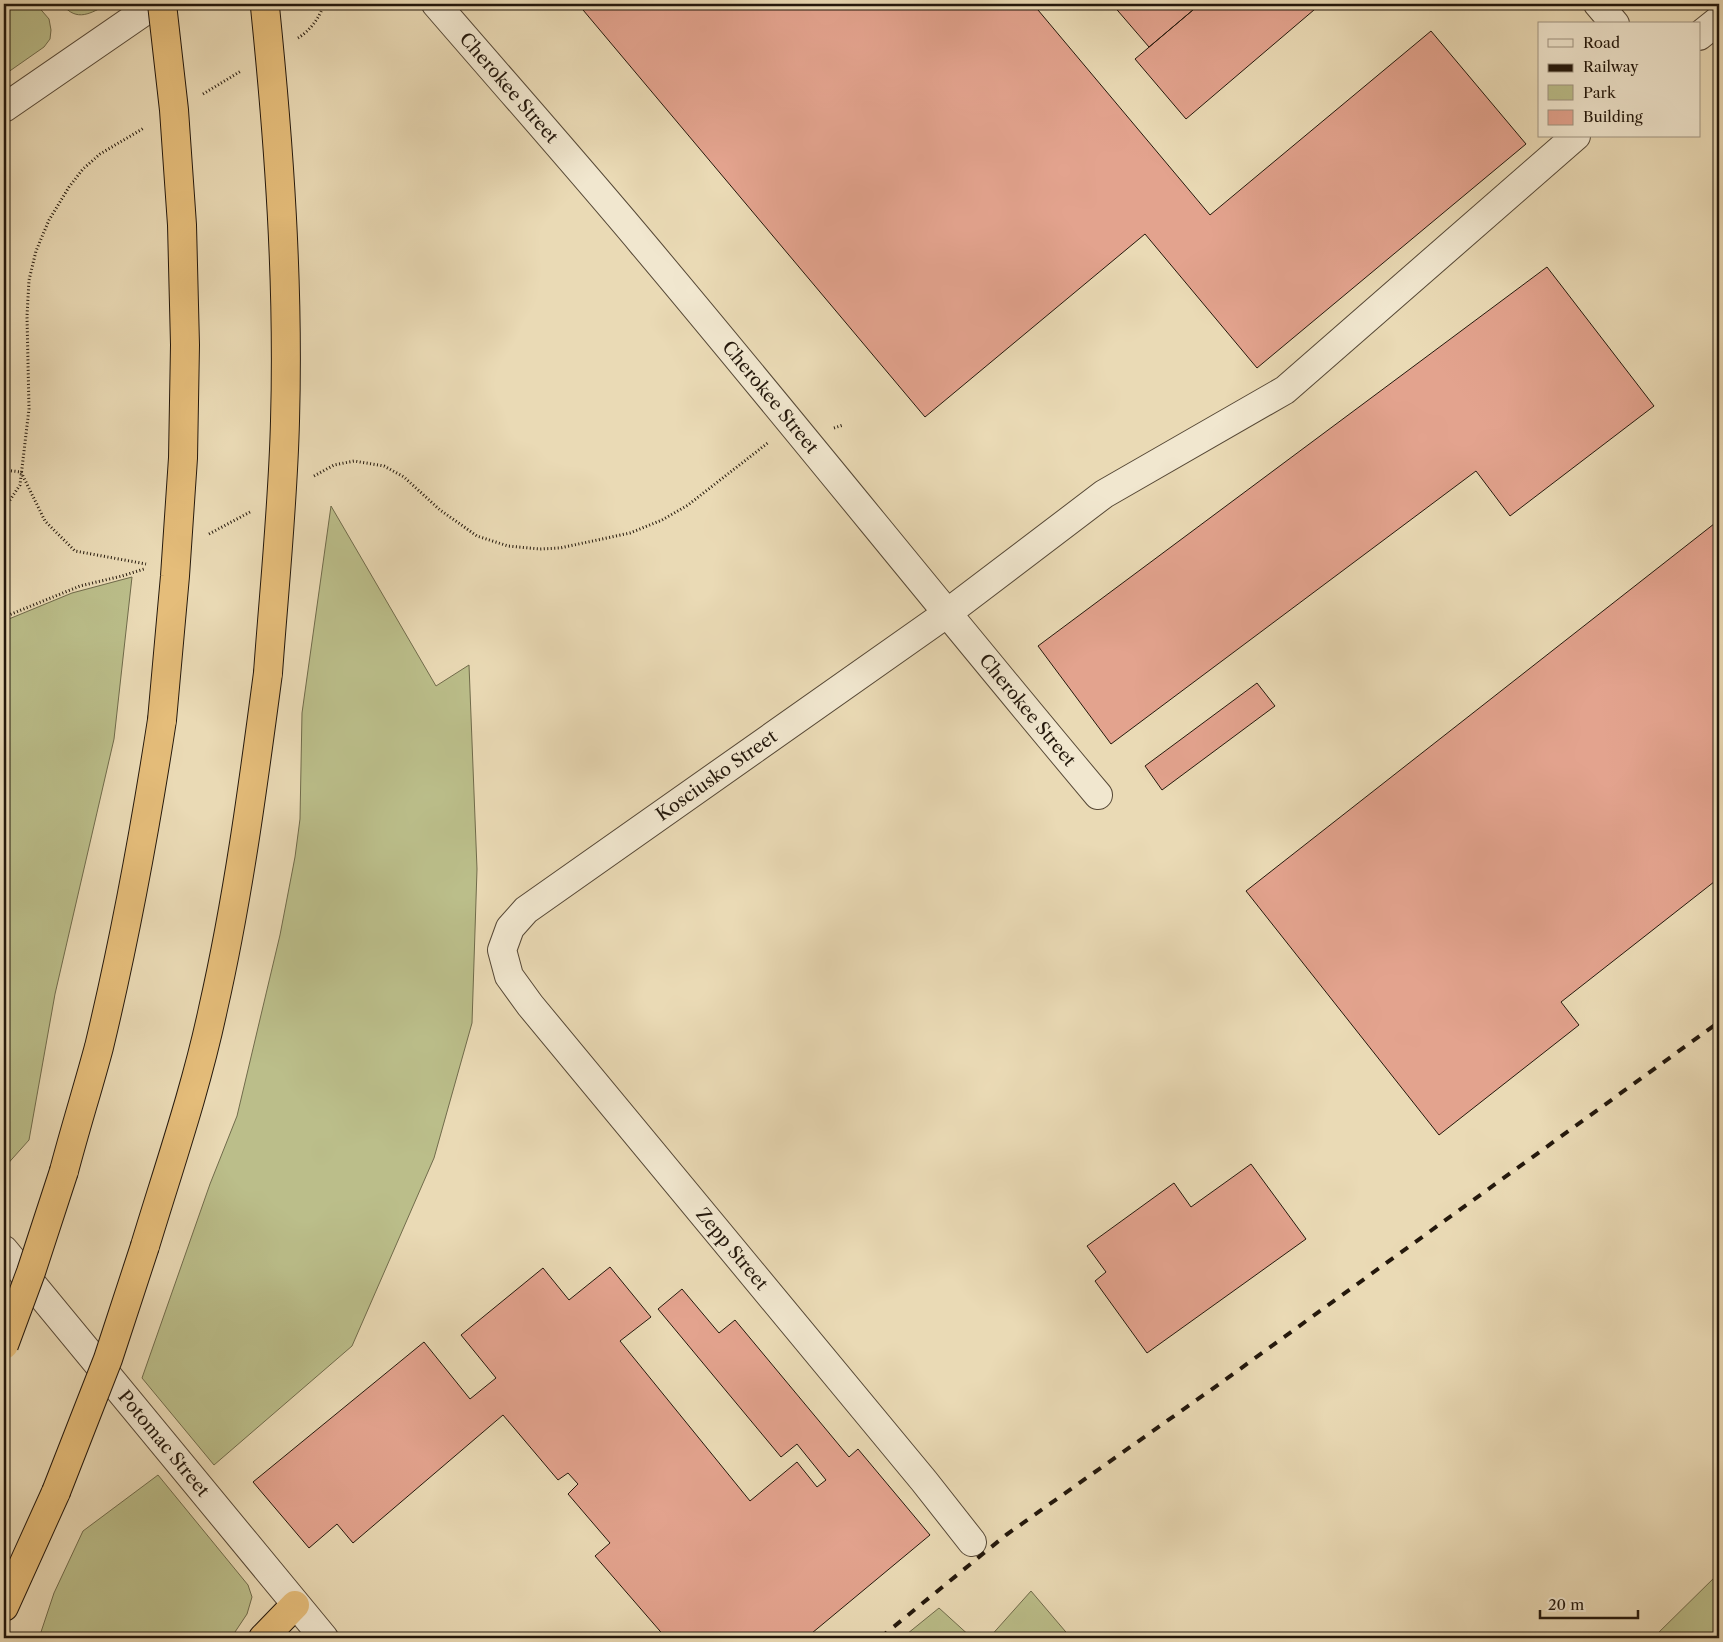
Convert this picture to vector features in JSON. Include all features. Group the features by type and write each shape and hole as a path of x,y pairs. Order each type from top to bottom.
{"highway":[{"path":"4,1345 31,1272 64,1171 98,1048 125,933 147,817 162,720 183,458 185,344 182,225 174,110 162,4"},
{"path":"4,1607 56,1492 108,1359 145,1246 182,1127 213,1010 236,892 255,773 268,673 285,422 286,315 280,186 265,5"},
{"path":"263,1638 295,1605"}],"street":[{"path":"4,108 155,4"},
{"name":"Cherokee Street","path":"436,4 641,242 946,614 1098,795"},
{"path":"1598,4 1612,22"},
{"path":"1700,35 1719,20"},
{"name":"Kosciusko Street","path":"502,950 510,928 526,910 946,614 1104,494 1285,390 1574,138"},
{"name":"Zepp Street","path":"502,950 509,976 530,1005 972,1542"},
{"name":"Potomac Street","path":"4,1250 324,1638"}],"path":[{"path":"290,43 306,34 322,12 324,4"},
{"path":"203,94 243,70"},
{"path":"4,510 20,485 29,409 27,316 29,280 36,251 49,220 69,187 84,169 100,154 146,127"},
{"path":"308,480 334,465 354,461 384,466 404,477 440,510 478,536 508,546 540,549 554,548 630,533 662,520 688,505 766,443 843,425"},
{"path":"4,470 21,472"},
{"path":"4,617 80,586 122,576 154,565 75,551 44,521 21,472"},
{"path":"205,536 257,508"}],"green space":[{"path":"4,4 36,4 49,19 51,30 50,39 44,47 4,75"},
{"path":"62,4 108,4 90,13 79,15 68,10"},
{"path":"331,506 436,686 469,665 477,869 472,1023 434,1158 352,1346 214,1465 142,1378 210,1184 237,1116 280,935 295,857 300,819 302,713"},
{"path":"132,577 114,739 55,994 29,1140 4,1168 4,621 72,593"},
{"path":"158,1475 248,1585 252,1597 247,1614 231,1638 39,1638 54,1593 83,1531"},
{"path":"1719,1573 1719,1638 1653,1638"},
{"path":"1031,1591 1071,1638 989,1638"},
{"path":"939,1608 972,1638 902,1638"}],"building":[{"path":"578,4 1045,4 1038,10 1210,215 1431,31 1526,144 1257,368 1145,234 925,417"},
{"path":"1112,4 1200,4 1149,47"},
{"path":"1200,4 1321,4 1186,119 1135,59"},
{"path":"1547,267 1654,406 1510,516 1476,471 1111,744 1038,646"},
{"path":"1719,520 1719,878 1561,1002 1579,1025 1439,1135 1246,891"},
{"path":"1257,683 1275,706 1162,790 1145,766"},
{"path":"1251,1164 1306,1239 1147,1353 1095,1281 1106,1272 1087,1246 1174,1183 1191,1207"},
{"path":"610,1267 651,1317 620,1341 750,1501 797,1462 817,1487 826,1480 797,1444 781,1457 658,1309 682,1289 719,1333 735,1320 849,1457 858,1449 930,1535 806,1638 666,1638 595,1556 610,1543 568,1494 578,1484 568,1473 558,1480 503,1415 353,1543 337,1524 309,1548 253,1482 424,1342 470,1399 496,1378 461,1335 543,1268 569,1300"}],"railway":[{"path":"880,1638 1006,1535 1222,1382 1719,1022"}]}
